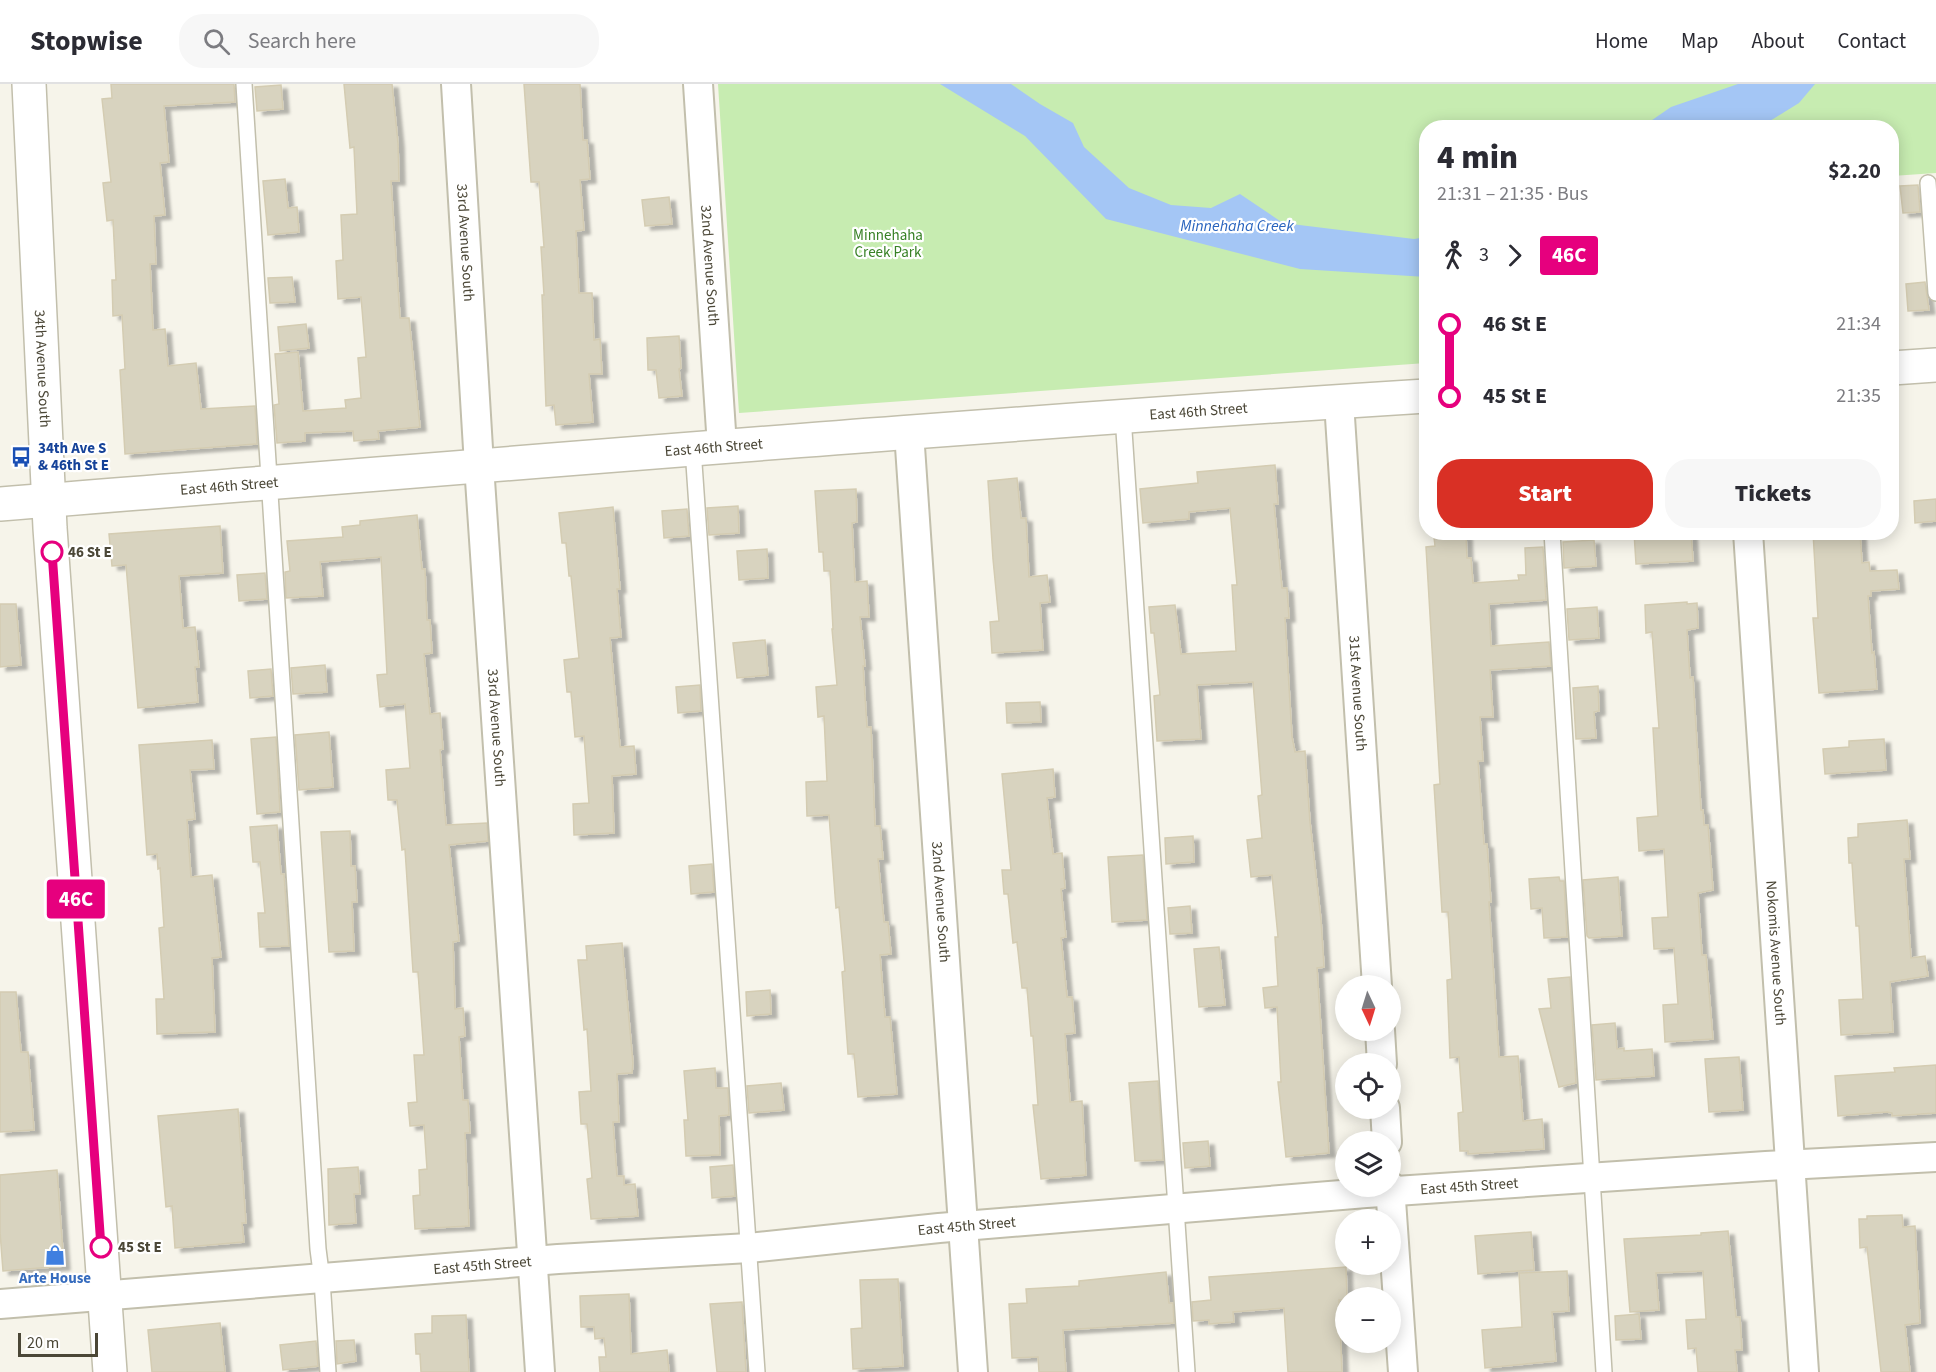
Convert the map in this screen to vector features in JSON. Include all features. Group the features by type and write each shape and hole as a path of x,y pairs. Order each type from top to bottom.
{"street":[{"name":"34th Avenue South","path":"29,84 49,501 110,1372"},
{"name":"33rd Avenue South","path":"456,84 479,465 540,1372"},
{"name":"32nd Avenue South","path":"698,84 708,448"},
{"path":"1899,368 1936,365"},
{"name":"East 46th Street","path":"0,504 909,432 1419,396"},
{"name":"31st Avenue South","path":"1339,402 1376,975"},
{"name":"32nd Avenue South","path":"909,432 972,1372"},
{"name":"Nokomis Avenue South","path":"1749,540 1803,1372"},
{"name":"East 45th Street","path":"1401,1188 1936,1157"},
{"name":"East 45th Street","path":"0,1304 322,1280 532,1261 749,1248 1335,1194"},
{"path":"1391,1197 1403,1372"}],"lane":[{"path":"244,84 318,1250 328,1372"},
{"path":"1928,183 1936,293"},
{"path":"1122,416 1187,1372"},
{"path":"708,448 757,1372"},
{"path":"1552,540 1604,1372"}],"green space":[{"name":"Minnehaha Creek Park","path":"718,84 1936,84 1936,173 1899,176 1899,120 1419,120 1419,364 739,413"}],"water":[{"name":"Minnehaha Creek","path":"940,84 1011,84 1073,123 1084,147 1129,188 1171,205 1211,208 1240,194 1283,223 1419,238 1419,277 1300,269 1106,219 1025,136"},
{"path":"1738,84 1815,84 1799,103 1771,120 1652,120 1671,107"}],"building":[{"path":"111,84 234,84 235,102 164,106 169,162 160,163 165,215 154,216 156,264 150,264 153,330 165,329 168,366 196,363 201,409 255,406 257,444 125,454 120,370 125,369 122,315 113,316 112,280 116,280 113,220 107,221 103,183 111,182 102,99 112,98"},
{"path":"344,84 392,84 399,181 391,181 400,318 409,318 420,427 378,431 379,439 354,441 353,431 305,433 305,441 277,443 274,405 279,404 275,354 298,352 303,411 346,408 345,400 361,398 358,358 366,357 361,297 338,299 336,261 343,260 341,215 357,214 354,147 350,148"},
{"path":"524,84 580,84 583,140 587,140 590,179 580,180 584,230 576,231 579,293 592,293 594,340 600,339 602,374 589,374 593,422 556,425 554,405 546,406 541,247 544,247 539,182 531,182"},
{"path":"281,85 283,109 257,111 255,87"},
{"path":"285,179 288,208 297,207 299,232 268,235 263,181"},
{"path":"1918,185 1920,212 1903,213 1900,186"},
{"path":"669,197 672,224 645,226 642,200"},
{"path":"292,277 295,302 270,303 268,278"},
{"path":"1925,282 1929,310 1908,311 1906,284"},
{"path":"306,324 309,348 280,351 278,327"},
{"path":"679,336 682,396 659,398 656,370 648,370 647,338"},
{"path":"1275,465 1278,504 1274,504 1282,588 1287,588 1289,618 1285,618 1292,737 1295,752 1305,751 1321,920 1324,967 1317,968 1329,1153 1286,1157 1278,1082 1281,1082 1277,1007 1265,1008 1263,988 1278,986 1275,937 1278,937 1272,875 1251,877 1247,840 1262,838 1258,796 1262,795 1253,682 1197,685 1201,739 1157,741 1154,696 1160,695 1149,607 1175,605 1181,654 1236,651 1232,585 1237,585 1230,508 1189,512 1189,519 1143,523 1140,489 1198,483 1197,472"},
{"path":"1017,478 1021,518 1026,518 1029,577 1047,575 1050,602 1040,603 1043,650 992,653 990,622 999,621 988,481"},
{"path":"856,489 857,522 852,523 855,582 867,581 869,617 860,617 865,666 863,666 867,727 871,727 875,826 880,826 883,859 878,859 884,922 888,922 891,954 880,955 885,1017 890,1017 897,1094 858,1097 854,1054 848,1054 842,972 845,971 839,907 836,908 829,815 807,816 806,782 827,781 824,716 818,717 816,687 837,685 830,571 824,571 823,552 819,552 815,491"},
{"path":"1936,499 1936,521 1915,523 1914,501"},
{"path":"738,506 739,533 709,535 707,508"},
{"path":"613,507 620,589 617,589 621,637 610,638 620,747 634,746 636,774 612,776 614,833 574,835 573,804 589,803 584,736 575,737 571,692 567,692 564,660 579,658 571,576 569,576 566,543 562,543 559,513"},
{"path":"687,509 689,536 664,538 662,511"},
{"path":"417,515 422,569 425,569 427,620 430,620 432,653 424,654 430,714 440,713 443,749 440,750 446,825 487,823 488,841 449,845 459,941 453,942 455,1009 463,1008 465,1036 459,1037 463,1100 468,1100 470,1133 465,1133 469,1226 415,1229 413,1196 420,1195 419,1170 427,1169 424,1125 410,1126 408,1103 417,1102 414,1055 424,1055 418,972 413,972 405,849 402,850 397,800 388,800 386,770 410,768 405,704 380,707 377,675 387,674 381,557 320,562 323,596 286,598 285,572 290,571 287,541 343,537 342,527 360,525 360,521"},
{"path":"220,526 223,573 179,576 183,628 195,627 199,667 195,667 198,702 138,708 126,565 112,566 109,534"},
{"path":"1434,540 1466,540 1467,558 1471,558 1473,583 1519,580 1518,575 1526,575 1525,548 1543,547 1546,600 1489,604 1491,646 1549,642 1551,666 1490,670 1493,717 1480,717 1483,761 1478,761 1484,844 1487,844 1499,1057 1518,1056 1523,1121 1542,1119 1544,1149 1468,1154 1468,1151 1460,1151 1458,1113 1463,1112 1459,1057 1450,1058 1447,980 1452,979 1448,912 1442,912 1434,785 1440,784 1426,547 1435,546"},
{"path":"1594,540 1596,566 1564,568 1563,542"},
{"path":"1634,540 1692,540 1693,561 1636,564"},
{"path":"1813,540 1861,540 1862,563 1869,562 1870,571 1897,570 1899,589 1871,591 1871,596 1868,596 1877,689 1819,693 1813,618 1818,618"},
{"path":"767,549 768,578 739,580 737,551"},
{"path":"265,573 267,599 239,601 237,575"},
{"path":"1687,602 1687,604 1697,603 1698,628 1687,630 1690,678 1693,677 1701,810 1703,810 1704,825 1708,825 1713,890 1698,893 1702,955 1706,955 1713,1039 1665,1042 1663,1005 1678,1004 1674,948 1654,949 1652,918 1668,917 1664,849 1639,851 1637,818 1658,816 1653,728 1659,728 1652,632 1646,633 1645,605"},
{"path":"0,604 16,604 21,665 0,667"},
{"path":"1597,607 1599,638 1569,640 1567,609"},
{"path":"765,640 768,675 737,678 733,643"},
{"path":"325,665 327,692 293,694 291,668"},
{"path":"271,669 273,696 250,698 248,671"},
{"path":"700,685 701,711 678,713 676,687"},
{"path":"1598,686 1599,711 1594,712 1596,738 1576,739 1573,688"},
{"path":"1040,702 1041,722 1007,723 1006,703"},
{"path":"329,732 333,787 299,790 295,735"},
{"path":"276,737 280,812 257,814 251,739"},
{"path":"1884,739 1886,770 1825,774 1823,749 1849,747 1849,741"},
{"path":"212,740 214,769 190,770 195,819 187,820 191,877 212,875 221,957 212,958 215,1032 157,1034 156,999 164,999 159,928 164,927 157,854 147,855 139,745"},
{"path":"1053,769 1055,797 1047,798 1053,854 1062,853 1065,888 1061,889 1066,937 1061,938 1067,997 1072,997 1075,1033 1065,1034 1070,1102 1082,1101 1086,1175 1041,1179 1033,1105 1038,1105 1027,988 1022,988 1017,942 1013,943 1008,894 1004,894 1002,870 1011,870 1002,774"},
{"path":"1907,820 1910,859 1904,859 1911,958 1925,956 1928,976 1890,982 1893,1032 1841,1035 1839,1000 1863,999 1859,926 1856,926 1848,838 1858,837 1858,824"},
{"path":"277,825 281,874 284,874 289,946 260,947 258,913 265,913 260,862 253,862 250,827"},
{"path":"350,831 351,866 355,866 357,902 352,902 354,951 329,952 321,832"},
{"path":"1193,836 1194,862 1166,864 1165,838"},
{"path":"1143,855 1147,920 1112,922 1108,857"},
{"path":"712,864 714,892 691,894 689,866"},
{"path":"1559,877 1560,881 1564,881 1567,937 1544,938 1542,908 1531,909 1529,879"},
{"path":"1618,877 1622,936 1589,938 1583,880"},
{"path":"1190,906 1192,933 1170,934 1168,908"},
{"path":"622,943 633,1063 632,1073 617,1074 619,1122 613,1122 617,1176 624,1176 624,1185 635,1184 638,1216 591,1219 587,1179 592,1178 587,1124 581,1124 579,1092 591,1091 587,1029 584,1030 578,960 587,960 586,946"},
{"path":"1219,947 1225,1005 1199,1007 1194,949"},
{"path":"1570,977 1576,1083 1559,1087 1539,1009 1551,1008 1548,979"},
{"path":"770,990 771,1014 747,1016 746,992"},
{"path":"0,992 16,992 21,1052 28,1052 34,1130 0,1132"},
{"path":"1615,1023 1617,1049 1624,1048 1624,1051 1652,1049 1654,1076 1596,1080 1592,1025"},
{"path":"1739,1057 1743,1110 1709,1112 1705,1059"},
{"path":"1936,1065 1936,1113 1892,1116 1892,1113 1887,1112 1838,1116 1835,1076 1895,1072 1894,1068"},
{"path":"715,1068 716,1088 728,1088 729,1115 719,1116 720,1155 686,1156 684,1120 688,1120 684,1071"},
{"path":"1158,1081 1163,1160 1135,1161 1129,1083"},
{"path":"781,1083 784,1110 749,1113 747,1086"},
{"path":"238,1109 246,1223 242,1223 244,1242 175,1248 172,1206 166,1207 158,1116"},
{"path":"1208,1141 1210,1166 1185,1168 1183,1143"},
{"path":"733,1165 735,1196 712,1198 710,1167"},
{"path":"358,1167 360,1194 354,1194 356,1223 329,1225 328,1169"},
{"path":"57,1170 64,1266 3,1271 0,1175"},
{"path":"1902,1215 1903,1227 1915,1226 1920,1323 1905,1325 1910,1372 1881,1372 1867,1247 1860,1248 1859,1219 1867,1219 1867,1216"},
{"path":"1728,1231 1736,1317 1740,1317 1742,1350 1735,1350 1737,1372 1698,1372 1696,1348 1688,1349 1686,1320 1706,1319 1703,1271 1656,1273 1659,1310 1630,1312 1624,1239 1701,1235 1701,1233"},
{"path":"1531,1232 1534,1270 1478,1274 1475,1236"},
{"path":"1335,1268 1335,1275 1346,1275 1347,1287 1335,1287 1335,1353 1341,1353 1342,1372 1288,1372 1284,1308 1233,1312 1234,1322 1209,1324 1209,1320 1193,1321 1192,1302 1211,1300 1209,1277"},
{"path":"1567,1271 1569,1311 1552,1312 1556,1361 1485,1368 1482,1330 1522,1327 1519,1273"},
{"path":"1166,1272 1169,1303 1173,1303 1174,1323 1063,1330 1066,1372 1039,1372 1038,1357 1012,1358 1009,1304 1027,1303 1026,1289 1079,1286 1079,1281"},
{"path":"898,1279 903,1366 853,1369 851,1329 862,1328 860,1280"},
{"path":"629,1294 631,1354 667,1350 669,1372 600,1372 599,1357 606,1357 604,1338 595,1339 594,1327 581,1327 580,1296"},
{"path":"742,1302 746,1372 717,1372 710,1304"},
{"path":"1639,1314 1641,1339 1616,1340 1615,1316"},
{"path":"466,1315 469,1372 421,1372 420,1354 416,1354 415,1334 432,1333 432,1316"},
{"path":"220,1323 225,1372 152,1372 148,1330"},
{"path":"354,1340 356,1361 337,1364 336,1341"},
{"path":"316,1341 318,1366 283,1370 280,1345"}],"bus line":[{"name":"46C","path":"52,552 101,1247"}],"place":[{"name":"34th Ave S & 46th St E","path":"21,457"},
{"name":"46 St E","path":"52,552"},
{"name":"45 St E","path":"101,1247"},
{"name":"Arte House","path":"55,1255"}]}
